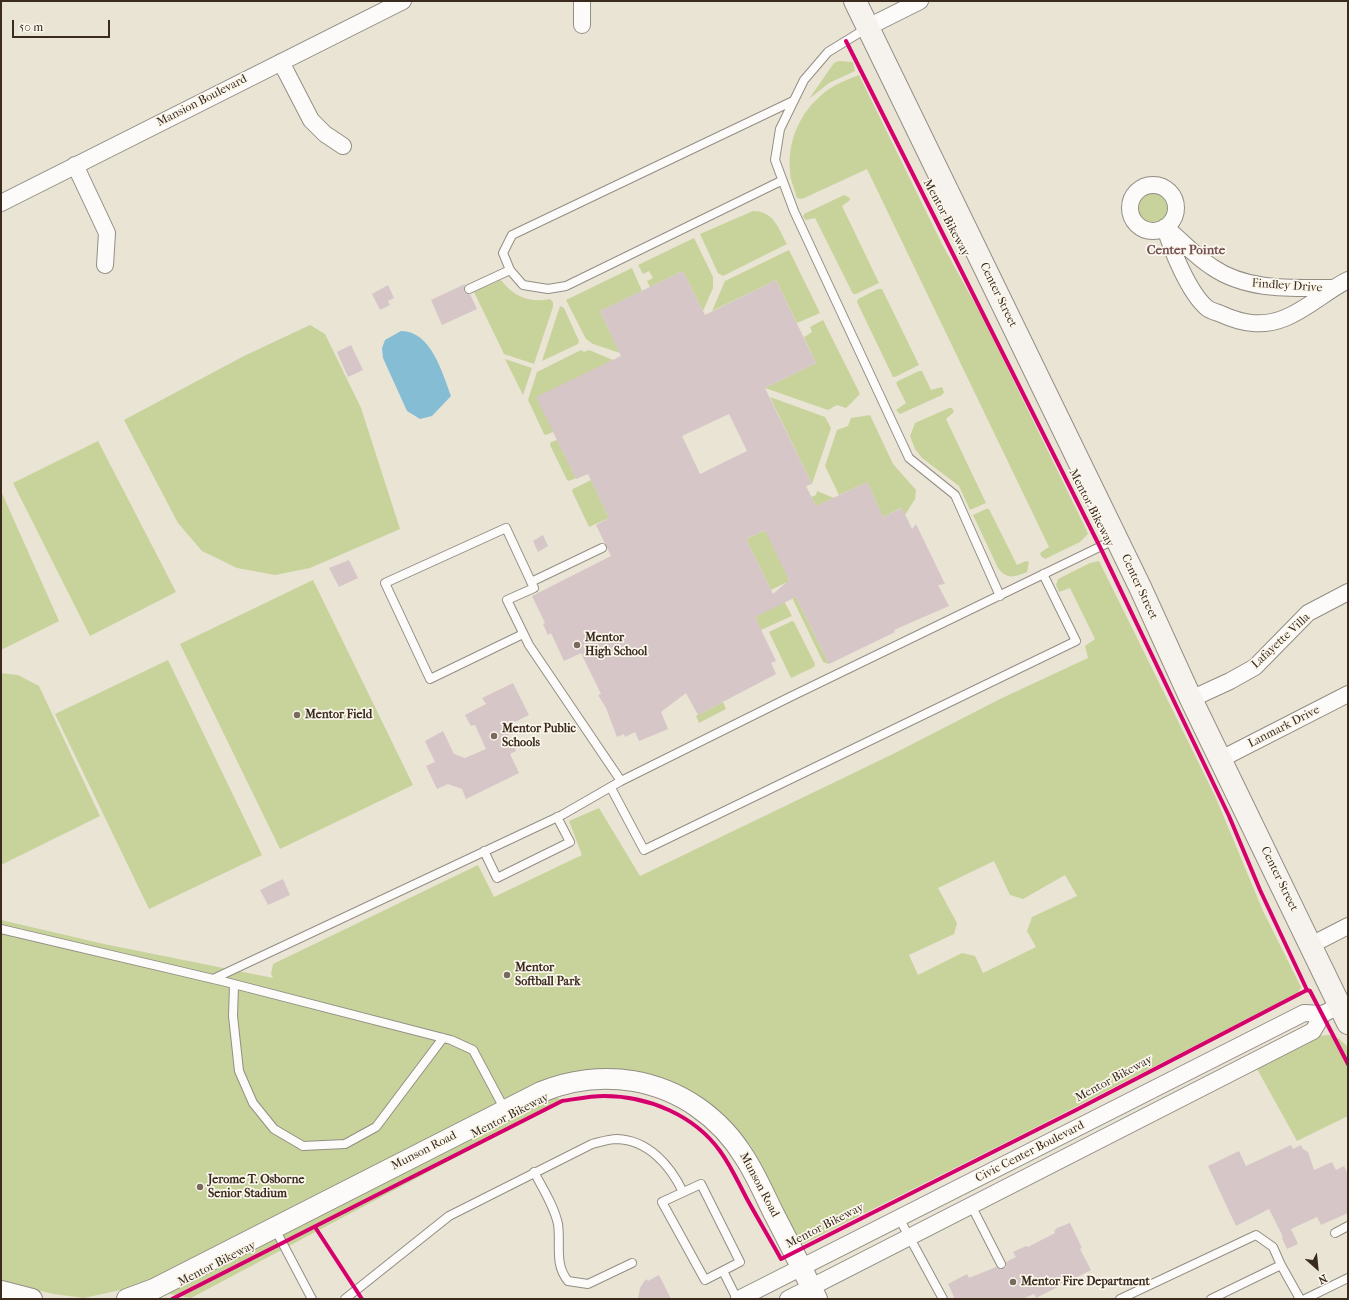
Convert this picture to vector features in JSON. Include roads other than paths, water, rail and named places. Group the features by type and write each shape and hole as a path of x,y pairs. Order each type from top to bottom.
{"main road":[{"name":"Center Street","path":"856,1 1116,539 1191,699 1311,945 1337,1014"}],"street":[{"name":"Mansion Boulevard","path":"1,203 403,1"},
{"path":"582,1 582,25"},
{"path":"868,27 920,1"},
{"path":"281,62 311,120 325,134 343,146"},
{"path":"75,165 107,233 105,265"},
{"name":"Findley Drive","path":"1332,288 1266,286 1230,278 1196,255 1165,227 1175,258 1199,300 1207,308 1247,324 1267,323 1286,318 1318,300 1332,288 1348,280"},
{"name":"Lafayette Villa","path":"1191,699 1230,681 1255,667 1308,613 1348,592"},
{"name":"Lanmark Drive","path":"1221,759 1348,694"},
{"path":"1311,945 1348,926"},
{"name":"Civic Center Boulevard","path":"738,1299 1304,1013 1337,1014"},
{"name":"Civic Center Boulevard","path":"788,1299 814,1293 910,1238 1314,1032 1337,1014"},
{"name":"Munson Road","path":"127,1299 150,1295 274,1227 553,1087 596,1079 620,1079 659,1087 675,1093 710,1116 734,1142 746,1158 814,1293"},
{"path":"1,1291 32,1299"}],"lane":[{"path":"868,27 828,52 804,80 780,129 775,160 781,181 909,458 955,495 1000,596"},
{"path":"781,181 566,286 548,289 523,285 510,270 503,253 512,235 793,101"},
{"path":"469,290 510,270"},
{"path":"523,634 430,679 385,583 506,528 534,588 507,600 523,634 621,782"},
{"path":"213,980 557,817 621,782 1116,539"},
{"path":"531,582 602,548"},
{"path":"611,788 644,850 1076,641 1043,574"},
{"path":"484,851 497,878 570,842 557,817"},
{"path":"1,929 234,985 443,1038 473,1050 505,1110"},
{"path":"234,985 233,1016 239,1071 253,1103 274,1129 303,1146 345,1144 376,1127 443,1038"},
{"path":"345,1299 449,1216 592,1144 616,1139 639,1143 662,1160 677,1178 683,1192"},
{"path":"534,1172 552,1208 558,1224 559,1266 562,1274 568,1281 588,1284 632,1263"},
{"path":"701,1184 740,1262 723,1270 705,1280 662,1202 701,1184"},
{"path":"972,1207 1001,1264"},
{"path":"899,1218 943,1299"},
{"path":"1335,1233 1348,1226"},
{"path":"274,1227 312,1299"},
{"path":"1120,1299 1256,1235 1273,1247 1300,1299"},
{"path":"1211,1299 1281,1265"},
{"path":"723,1270 738,1299"},
{"path":"1305,1299 1348,1278"}],"water":[{"path":"401,331 411,333 428,345 439,365 451,396 432,416 420,419 407,411 383,358 382,348 385,340"}],"place":[{"name":"Mentor High School","path":"577,645"},
{"name":"Mentor Field","path":"297,715"},
{"name":"Mentor Public Schools","path":"494,736"},
{"name":"Mentor Softball Park","path":"507,975"},
{"name":"Jerome T. Osborne Senior Stadium","path":"200,1187"},
{"name":"Mentor Fire Department","path":"1013,1282"}],"district":[{"name":"Center Pointe","path":"1186,251"}]}
